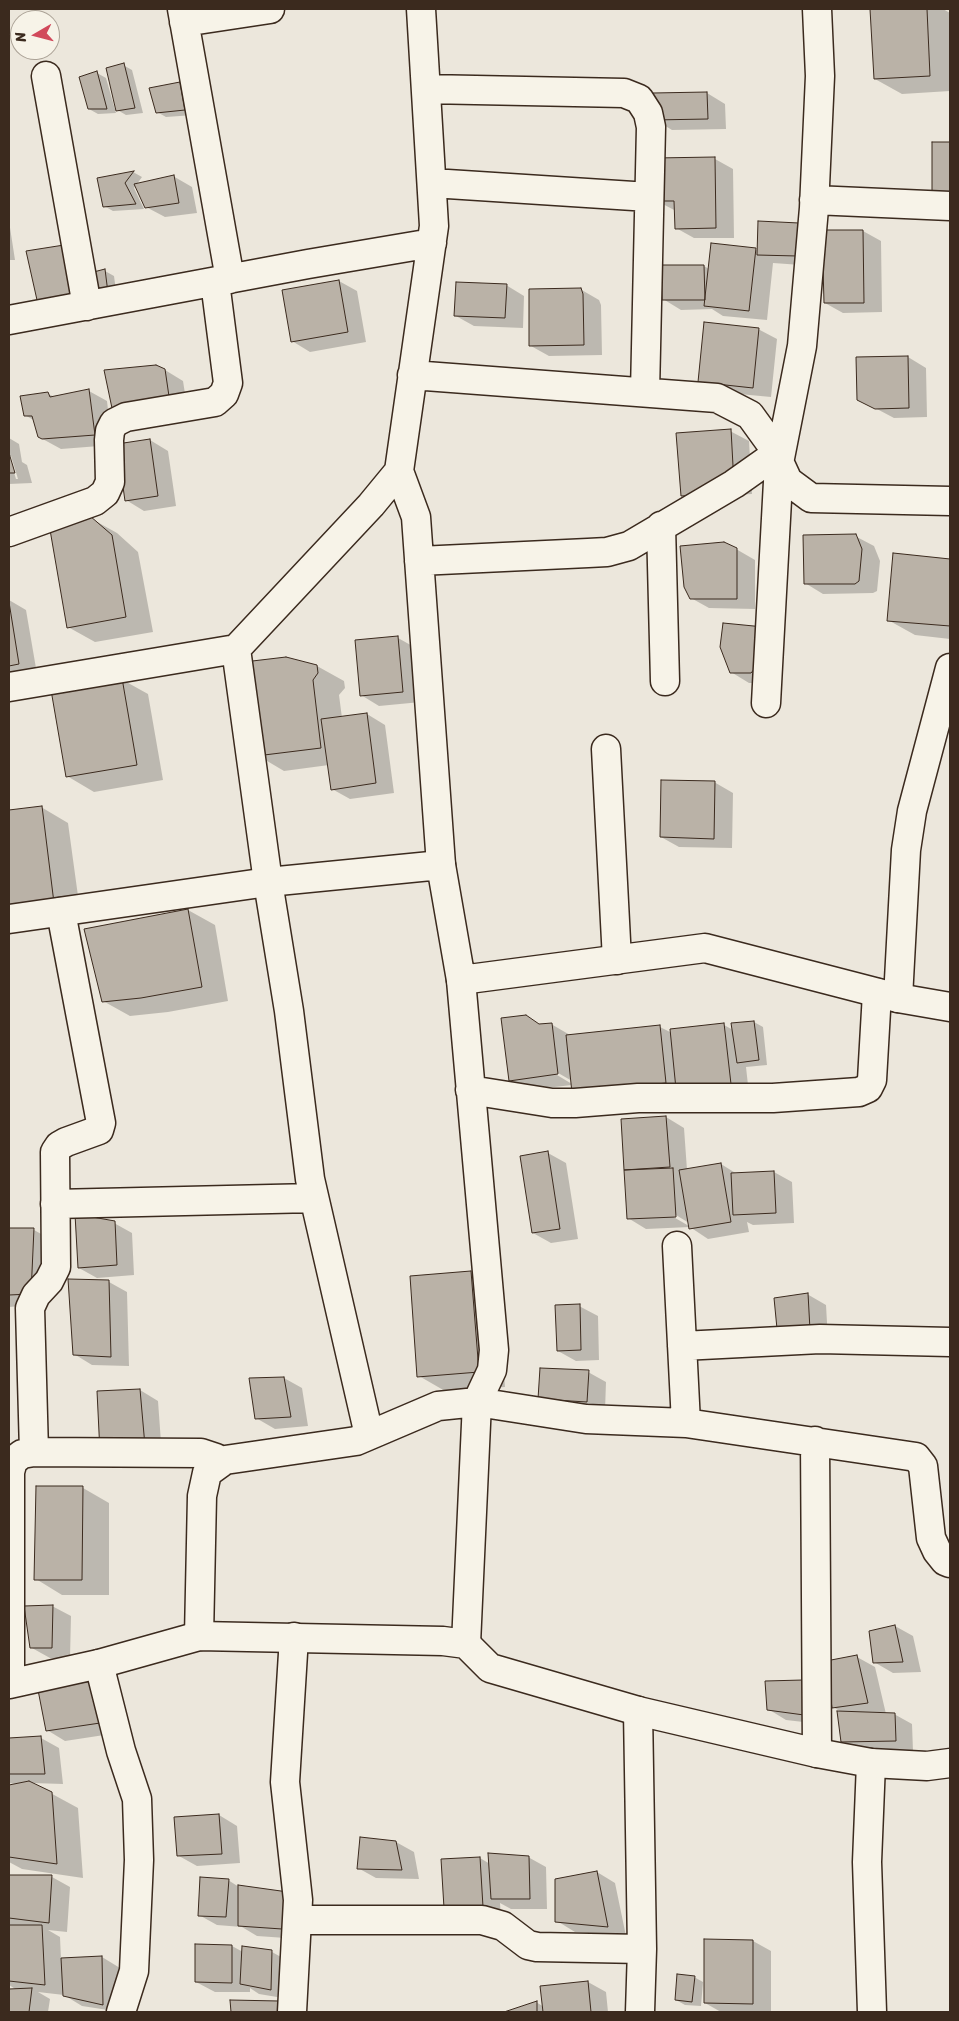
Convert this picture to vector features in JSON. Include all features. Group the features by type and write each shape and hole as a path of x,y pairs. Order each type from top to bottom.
{"street":[{"path":"9,532 95,501 105,493 110,482 109,440 114,422 126,417 215,402 224,394 228,383 222,280 183,15 270,9"},
{"path":"421,9 434,226 399,470 416,517 441,865 461,980 494,1350 492,1370 477,1402 466,1644"},
{"path":"766,703 777,459 802,346 814,200 820,76 817,9"},
{"path":"46,76 87,306"},
{"path":"426,89 624,93 640,99 648,113 651,128 645,392"},
{"path":"432,183 649,197"},
{"path":"814,200 950,206"},
{"path":"9,320 432,243"},
{"path":"412,375 717,398 750,414 788,481 811,498 950,501"},
{"path":"419,561 607,552 629,546 777,459"},
{"path":"9,687 236,648 371,505 399,470"},
{"path":"661,526 665,681"},
{"path":"236,648 268,882 289,1011 314,1198 369,1435"},
{"path":"470,1090 552,1103 576,1103 638,1098 773,1098 859,1092 868,1088 872,1080 888,996 912,811 950,668"},
{"path":"606,749 617,960"},
{"path":"9,919 268,882 441,865"},
{"path":"34,1452 30,1308 36,1295 49,1281 56,1267 55,1161 59,1146 92,1134 99,1130 101,1123 61,912"},
{"path":"461,980 705,948 888,996 950,1007"},
{"path":"55,1204 314,1198"},
{"path":"677,1246 686,1423"},
{"path":"682,1346 828,1338 904,1343 950,1342"},
{"path":"207,1473 224,1460 356,1441 438,1406 477,1402 586,1418 686,1423 916,1457 923,1466 931,1538 937,1551 945,1561 950,1563"},
{"path":"815,1441 818,1753"},
{"path":"199,1636 202,1496 207,1473 216,1458 201,1453 34,1452 22,1454 13,1461 10,1472 9,1684 98,1664 199,1636 442,1641 466,1644 490,1668 638,1711 818,1753 871,1763 926,1766 950,1763"},
{"path":"292,2012 298,1900 285,1782 294,1637"},
{"path":"98,1664 121,1751 137,1800 139,1860 134,1971 121,2012"},
{"path":"638,1711 642,1949 640,2012"},
{"path":"871,1763 867,1862 872,2012"},
{"path":"297,1920 482,1920 503,1926 528,1945 537,1948 642,1949"}],"building":[{"path":"870,9 927,9 930,76 874,79"},
{"path":"124,63 135,108 116,111 106,68"},
{"path":"97,71 107,109 88,109 79,77"},
{"path":"180,82 185,110 156,113 149,88"},
{"path":"707,92 708,119 653,120 653,93"},
{"path":"932,142 950,142 950,197 932,197"},
{"path":"715,157 716,228 675,229 674,201 656,201 655,158"},
{"path":"134,171 125,183 136,204 103,207 97,178"},
{"path":"174,175 179,203 145,208 134,184"},
{"path":"758,221 799,223 797,256 757,255"},
{"path":"822,230 863,230 864,303 824,303"},
{"path":"711,243 756,248 749,311 704,306"},
{"path":"64,245 76,295 37,300 26,251"},
{"path":"661,265 704,265 705,300 662,300"},
{"path":"105,269 108,293 90,296 86,274"},
{"path":"339,280 348,332 291,342 282,290"},
{"path":"456,282 507,284 505,318 454,316"},
{"path":"581,288 583,294 584,345 529,346 529,289"},
{"path":"704,322 759,328 753,388 698,382"},
{"path":"908,356 909,408 875,409 857,400 856,357"},
{"path":"156,365 165,369 171,410 113,413 104,370"},
{"path":"89,389 95,435 42,439 38,437 32,416 24,416 20,396 48,392 50,397"},
{"path":"731,429 734,484 701,495 681,496 676,433"},
{"path":"150,439 158,496 125,501 117,444"},
{"path":"9,453 15,473 9,473"},
{"path":"90,516 112,535 126,617 67,628 49,524"},
{"path":"856,534 862,549 859,581 855,584 804,584 803,535"},
{"path":"724,542 737,548 737,599 690,599 684,587 680,546"},
{"path":"893,553 950,559 950,626 887,621"},
{"path":"9,602 19,664 9,666"},
{"path":"723,623 764,627 760,662 751,673 730,673 720,647"},
{"path":"398,636 403,692 360,696 355,640"},
{"path":"286,657 317,665 318,673 313,680 321,748 256,756 244,662"},
{"path":"122,678 137,765 66,777 51,690"},
{"path":"367,713 376,783 331,790 321,719"},
{"path":"661,780 715,781 714,839 660,837"},
{"path":"42,806 54,903 9,909 9,810"},
{"path":"188,909 202,987 141,998 102,1002 84,929"},
{"path":"526,1015 539,1024 552,1023 558,1074 509,1081 501,1018"},
{"path":"754,1021 759,1060 737,1063 731,1023"},
{"path":"724,1023 731,1084 676,1089 670,1029"},
{"path":"660,1025 666,1083 572,1093 566,1035"},
{"path":"666,1116 670,1167 624,1170 621,1119"},
{"path":"548,1151 560,1229 532,1233 520,1156"},
{"path":"721,1163 731,1222 689,1229 679,1170"},
{"path":"673,1168 676,1217 627,1219 624,1170"},
{"path":"774,1171 776,1213 733,1215 731,1173"},
{"path":"75,1214 115,1221 117,1265 78,1268"},
{"path":"9,1228 34,1228 31,1294 9,1295"},
{"path":"471,1271 479,1372 417,1377 410,1276"},
{"path":"68,1279 109,1280 111,1357 73,1355"},
{"path":"808,1293 810,1330 778,1339 774,1298"},
{"path":"580,1304 581,1350 557,1351 555,1305"},
{"path":"540,1368 589,1370 587,1402 538,1399"},
{"path":"284,1377 291,1417 255,1419 249,1378"},
{"path":"140,1389 145,1446 100,1453 97,1391"},
{"path":"36,1486 83,1486 82,1580 34,1580"},
{"path":"53,1605 52,1648 30,1648 24,1606"},
{"path":"895,1625 903,1662 873,1663 869,1631"},
{"path":"857,1655 868,1703 832,1708 826,1661"},
{"path":"803,1680 804,1715 767,1710 765,1681"},
{"path":"92,1681 107,1722 46,1731 38,1690"},
{"path":"837,1711 895,1713 896,1741 841,1742"},
{"path":"41,1736 45,1774 9,1774 9,1738"},
{"path":"29,1781 52,1792 57,1864 9,1857 9,1785"},
{"path":"219,1814 222,1854 177,1856 174,1817"},
{"path":"360,1837 396,1841 402,1870 357,1869"},
{"path":"488,1853 529,1856 530,1899 491,1899"},
{"path":"480,1857 483,1907 444,1908 441,1859"},
{"path":"597,1871 608,1927 555,1922 555,1879"},
{"path":"9,1875 52,1875 49,1923 9,1918"},
{"path":"200,1877 229,1879 226,1917 198,1916"},
{"path":"238,1885 288,1892 282,1929 238,1926"},
{"path":"9,1925 42,1925 45,1985 9,1981"},
{"path":"704,1939 753,1940 753,2004 704,2003"},
{"path":"195,1944 232,1945 232,1983 195,1982"},
{"path":"242,1946 272,1950 271,1990 240,1984"},
{"path":"102,1956 103,2005 63,1996 61,1958"},
{"path":"677,1974 695,1976 692,2002 675,2000"},
{"path":"588,1981 591,2012 543,2012 540,1986"},
{"path":"32,1988 29,2012 9,2012 9,1989"},
{"path":"230,2000 279,2001 278,2012 231,2012"},
{"path":"537,2001 537,2012 504,2012"}]}
